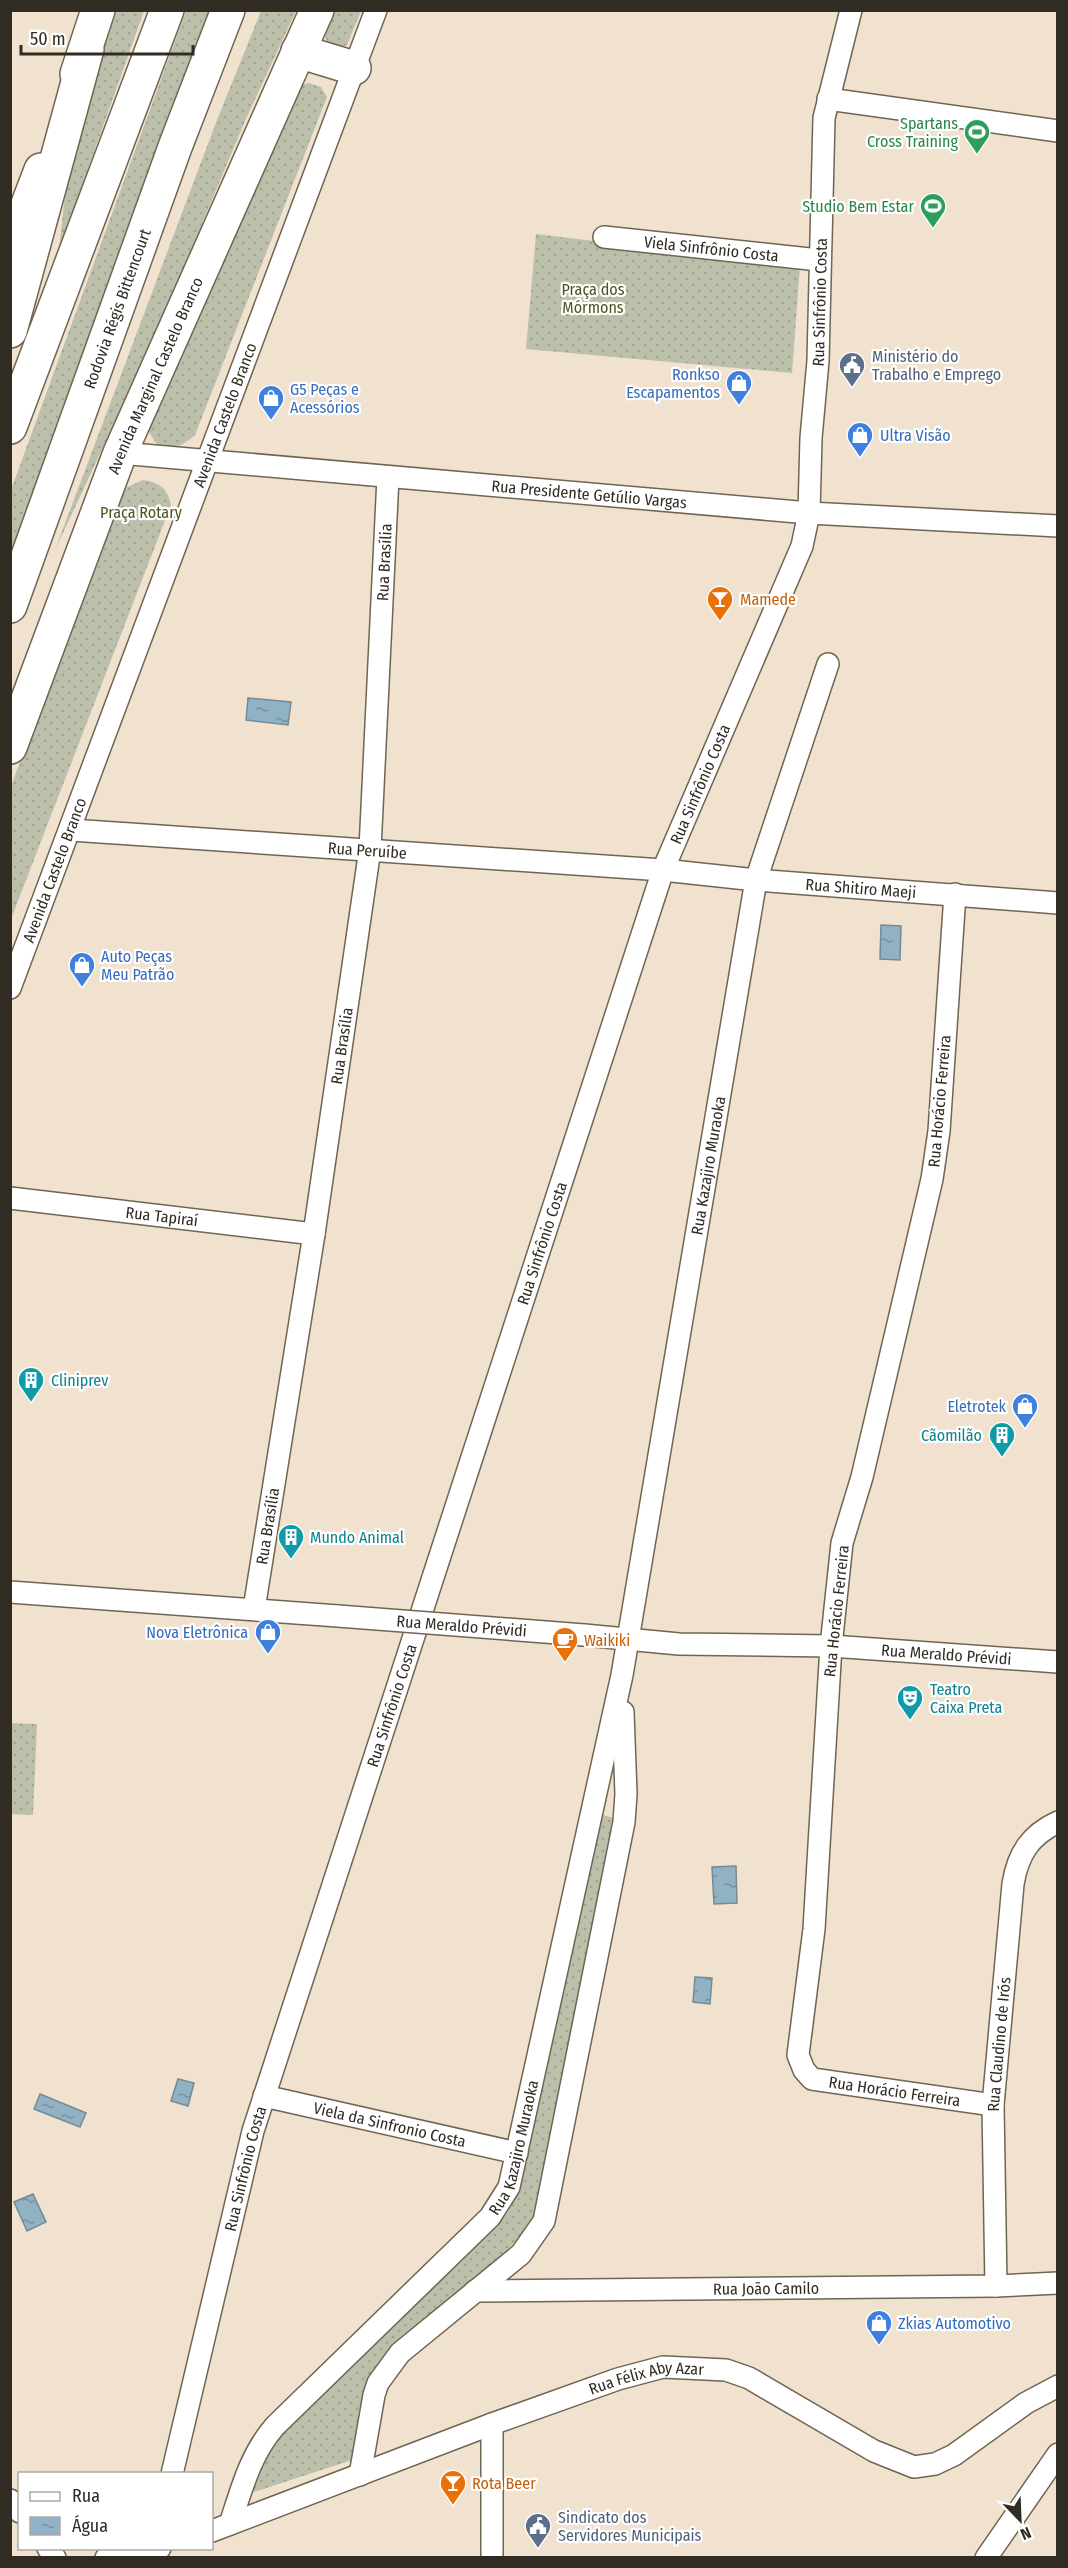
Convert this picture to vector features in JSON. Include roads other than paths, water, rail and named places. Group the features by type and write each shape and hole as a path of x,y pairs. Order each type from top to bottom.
{"main road":[{"path":"10,332 98,10"},
{"path":"10,427 167,10"},
{"name":"Rodovia Régis Bittencourt","path":"10,606 175,147 228,10"},
{"name":"Avenida Marginal Castelo Branco","path":"10,747 120,453 317,10"},
{"path":"10,251 87,49"},
{"path":"298,51 354,68"}],"street":[{"name":"Avenida Castelo Branco","path":"10,988 376,10"},
{"name":"Rua Sinfrônio Costa","path":"172,2472 250,2141 663,870 802,546 809,513 811,438 818,361 823,136 828,99 851,10"},
{"path":"828,99 1058,131"},
{"name":"Viela Sinfrônio Costa","path":"604,237 819,260"},
{"name":"Rua Presidente Getúlio Vargas","path":"120,453 809,513 1058,526"},
{"name":"Rua Brasília","path":"254,1609 314,1234 370,849 388,477"},
{"name":"Rua Kazajiro Muraoka","path":"221,2528 259,2445 489,2217 509,2187 622,1675 756,880 828,664"},
{"name":"Rua Peruíbe","path":"71,830 663,870"},
{"name":"Rua Shitiro Maeji","path":"663,870 756,880 1058,903"},
{"name":"Rua Horácio Ferreira","path":"955,894 939,1131 932,1179 862,1477 842,1543 831,1646 814,1929 798,2055 812,2079 823,2082 993,2105"},
{"name":"Rua Tapiraí","path":"10,1198 314,1234"},
{"name":"Rua Meraldo Prévidi","path":"10,1592 254,1609 627,1640 740,1646 831,1646 1058,1662"},
{"name":"Rua Kazajiro Muraoka","path":"360,2475 369,2416 378,2383 400,2353 521,2254 544,2221 624,1822 626,1794 622,1675"},
{"name":"Rua Claudino de Irós","path":"996,2286 993,2105 1016,1862 1029,1840 1058,1822"},
{"name":"Viela da Sinfronio Costa","path":"264,2096 517,2153"},
{"name":"Rua João Camilo","path":"475,2291 996,2286 1058,2283"},
{"name":"Rua Félix Aby Azar","path":"221,2528 492,2424 618,2379 663,2367 726,2370 749,2378 873,2451 914,2467 935,2464 954,2455 1026,2403 1058,2386"},
{"path":"492,2424 492,2558"},
{"path":"986,2558 1058,2454"},
{"path":"106,2558 130,2551 154,2553"}],"water":[{"path":"248,698 291,702 288,725 246,720"},
{"path":"881,925 901,926 900,960 880,959"},
{"path":"736,1866 737,1903 714,1904 712,1867"},
{"path":"695,1977 712,1978 710,2004 693,2002"},
{"path":"178,2079 194,2083 188,2106 171,2101"},
{"path":"40,2094 86,2113 80,2127 34,2109"},
{"path":"33,2194 46,2222 27,2231 14,2202"}],"place":[{"name":"Spartans Cross Training","path":"977,155"},
{"name":"Studio Bem Estar","path":"933,229"},
{"name":"Ministério do Trabalho e Emprego","path":"852,388"},
{"name":"Ronkso Escapamentos","path":"739,406"},
{"name":"G5 Peças e Acessórios","path":"271,421"},
{"name":"Ultra Visão","path":"860,458"},
{"name":"Mamede","path":"720,622"},
{"name":"Auto Peças Meu Patrão","path":"82,988"},
{"name":"Cliniprev","path":"31,1403"},
{"name":"Eletrotek","path":"1025,1429"},
{"name":"Cãomilão","path":"1002,1458"},
{"name":"Mundo Animal","path":"291,1560"},
{"name":"Nova Eletrônica","path":"268,1655"},
{"name":"Waikiki","path":"565,1663"},
{"name":"Teatro Caixa Preta","path":"910,1721"},
{"name":"Zkias Automotivo","path":"879,2346"},
{"name":"Rota Beer","path":"453,2506"},
{"name":"Sindicato dos Servidores Municipais","path":"538,2549"}],"park label":[{"name":"Praça dos Mórmons","path":"593,298"},
{"name":"Praça Rotary","path":"141,512"}]}
